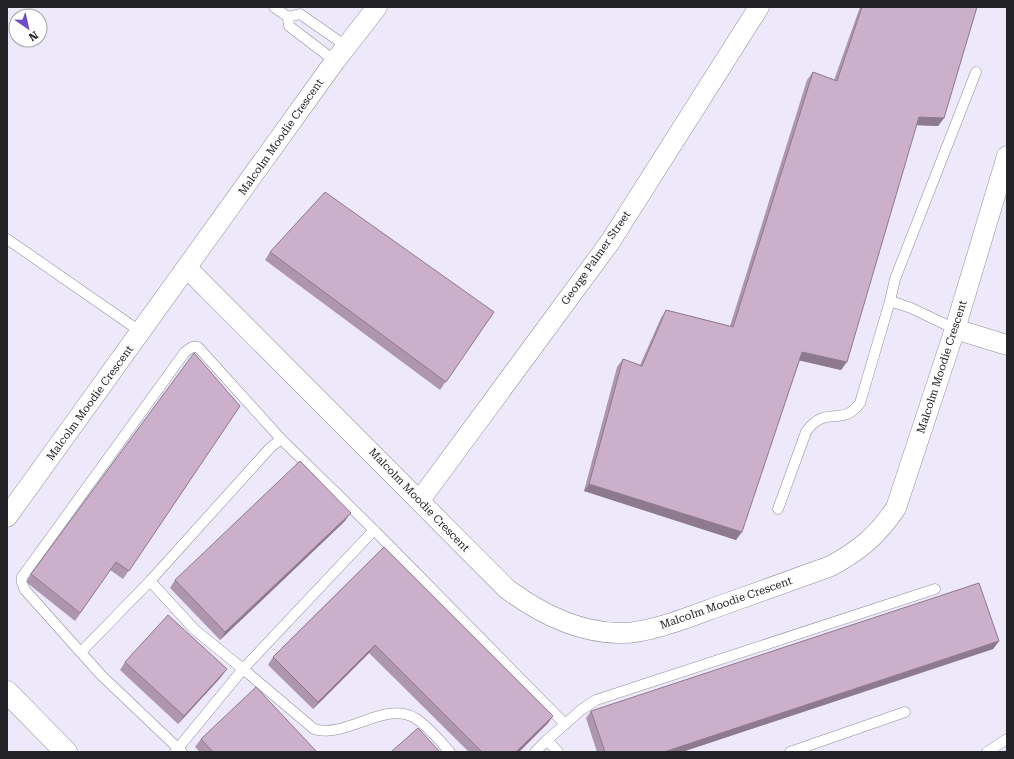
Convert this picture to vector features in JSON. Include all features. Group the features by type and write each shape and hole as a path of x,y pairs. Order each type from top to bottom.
{"street":[{"name":"Malcolm Moodie Crescent","path":"7,518 340,54 377,7"},
{"name":"George Palmer Street","path":"420,500 610,242 760,7"},
{"name":"Malcolm Moodie Crescent","path":"187,268 507,588 526,603 551,616 590,629 617,633 629,633 677,621 831,566 852,554 882,528 896,508 1001,196 1007,156"},
{"path":"955,329 1007,345"},
{"path":"7,692 66,752"}],"lane":[{"path":"274,7 288,17 289,26 340,54"},
{"path":"288,17 300,14 340,54"},
{"path":"778,509 806,432 812,423 821,417 844,416 854,411 860,403 896,279 976,72"},
{"path":"7,239 141,332"},
{"path":"890,301 910,308 955,329"},
{"path":"374,530 243,669 178,751 101,675 25,590 22,583 22,577 185,352 192,347 198,347 281,439 374,530 565,724"},
{"path":"81,652 150,581 270,448 281,439"},
{"path":"150,581 195,630 314,729 328,730 352,726 391,714 402,714 415,718 450,752"},
{"path":"535,752 565,724 596,700 935,589"},
{"path":"790,752 905,712"},
{"path":"987,752 1007,739"},
{"path":"547,740 558,752"}],"shaded area":[{"path":"7,7 1007,7 1007,752 7,752"}],"building":[{"path":"862,7 977,7 944,118 919,117 847,362 802,352 742,532 589,484 623,359 642,366 666,310 733,327 813,72 837,81"},
{"path":"325,192 494,312 446,382 270,252"},
{"path":"194,353 240,406 129,571 116,562 80,613 31,574"},
{"path":"300,461 351,513 225,632 175,580"},
{"path":"384,547 553,716 516,752 482,752 375,645 318,702 273,657"},
{"path":"979,583 999,641 664,752 605,752 591,711"},
{"path":"168,615 227,669 184,716 125,662"},
{"path":"256,687 317,752 213,752 201,739"},
{"path":"418,728 440,752 391,752"}]}
